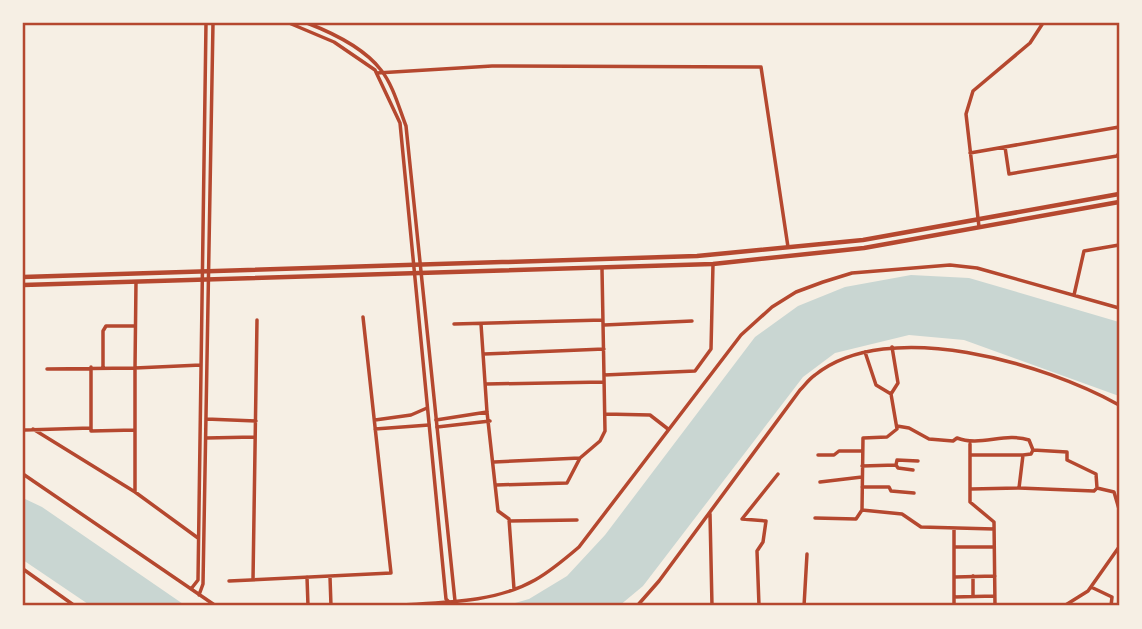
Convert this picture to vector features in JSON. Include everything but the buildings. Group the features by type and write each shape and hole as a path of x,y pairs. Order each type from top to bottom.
{"main road":[{"path":"23,277 697,256 863,240 1119,194"},
{"path":"23,285 713,264 864,248 1119,202"}],"street":[{"path":"199,595 204,584 206,438 206,23"},
{"path":"206,271 213,23"},
{"path":"289,23 334,41 377,73 400,122 447,601 452,606 455,601 406,126 383,72 374,62 335,34 307,23"},
{"path":"979,227 966,114 973,91 1030,43 1043,23"},
{"path":"377,73 492,66 761,67 788,247"},
{"path":"970,153 1119,127"},
{"path":"1005,147 1009,174 1116,156 1119,153"},
{"path":"1074,295 1084,251 1119,245"},
{"path":"604,375 695,371 711,349 713,264"},
{"path":"385,606 488,598 535,581 559,564 579,547 741,334 772,307 796,292 852,273 950,265 977,268 1119,308"},
{"path":"496,485 568,483 580,458 600,441 605,431 602,268"},
{"path":"191,589 198,580 201,365 206,279"},
{"path":"135,282 135,492"},
{"path":"229,581 391,573 363,317"},
{"path":"253,580 257,320"},
{"path":"454,324 692,321"},
{"path":"481,324 498,511 509,521 577,520"},
{"path":"103,367 103,331 106,326 136,326"},
{"path":"815,518 856,519 862,510 863,438 887,437 897,429 891,394 898,383 892,347"},
{"path":"637,606 659,582 800,390 815,375 833,364 865,352 892,347 934,348 996,359 1067,381 1119,405"},
{"path":"484,354 604,349"},
{"path":"865,352 876,385 891,394"},
{"path":"47,369 201,365"},
{"path":"91,368 91,428"},
{"path":"486,383 604,382"},
{"path":"374,420 411,415 427,408"},
{"path":"436,420 487,412"},
{"path":"605,414 650,415 668,429"},
{"path":"206,419 256,421"},
{"path":"437,427 490,421"},
{"path":"375,429 429,425"},
{"path":"897,426 909,428 929,439 953,441 957,438 970,443 987,438 1012,437 1029,440 1033,450"},
{"path":"33,429 135,492 199,539"},
{"path":"25,430 135,430"},
{"path":"206,438 255,437"},
{"path":"970,443 970,502 994,522 995,606"},
{"path":"970,455 1023,455 1031,454 1033,450"},
{"path":"1033,450 1067,452 1067,460 1096,474 1097,488"},
{"path":"818,455 862,451"},
{"path":"1019,488 1023,455"},
{"path":"494,462 580,458"},
{"path":"896,465 897,460 918,461"},
{"path":"862,466 896,465 898,468 913,470"},
{"path":"23,474 216,606"},
{"path":"759,606 757,551 763,542 766,521 742,519 778,474"},
{"path":"820,482 862,477"},
{"path":"862,487 889,487 891,491 914,493"},
{"path":"971,489 1094,491 1097,488 1114,492 1119,509"},
{"path":"862,510 902,514 921,527 995,529"},
{"path":"710,513 712,606"},
{"path":"509,521 514,589"},
{"path":"954,528 954,606"},
{"path":"954,547 995,547"},
{"path":"1064,606 1091,587 1119,547"},
{"path":"804,606 807,554"},
{"path":"23,569 75,606"},
{"path":"330,576 331,606"},
{"path":"973,576 973,596"},
{"path":"954,577 995,576"},
{"path":"307,577 308,606"},
{"path":"1091,587 1112,597 1111,606"},
{"path":"954,597 995,596"}],"shaded area":[{"path":"911,275 969,278 1119,322 1119,396 964,340 909,335 835,353 803,377 643,586 619,606 504,606 529,599 567,576 605,535 755,337 798,306 845,287"},
{"path":"23,498 42,507 186,606 91,606 23,560"}]}
